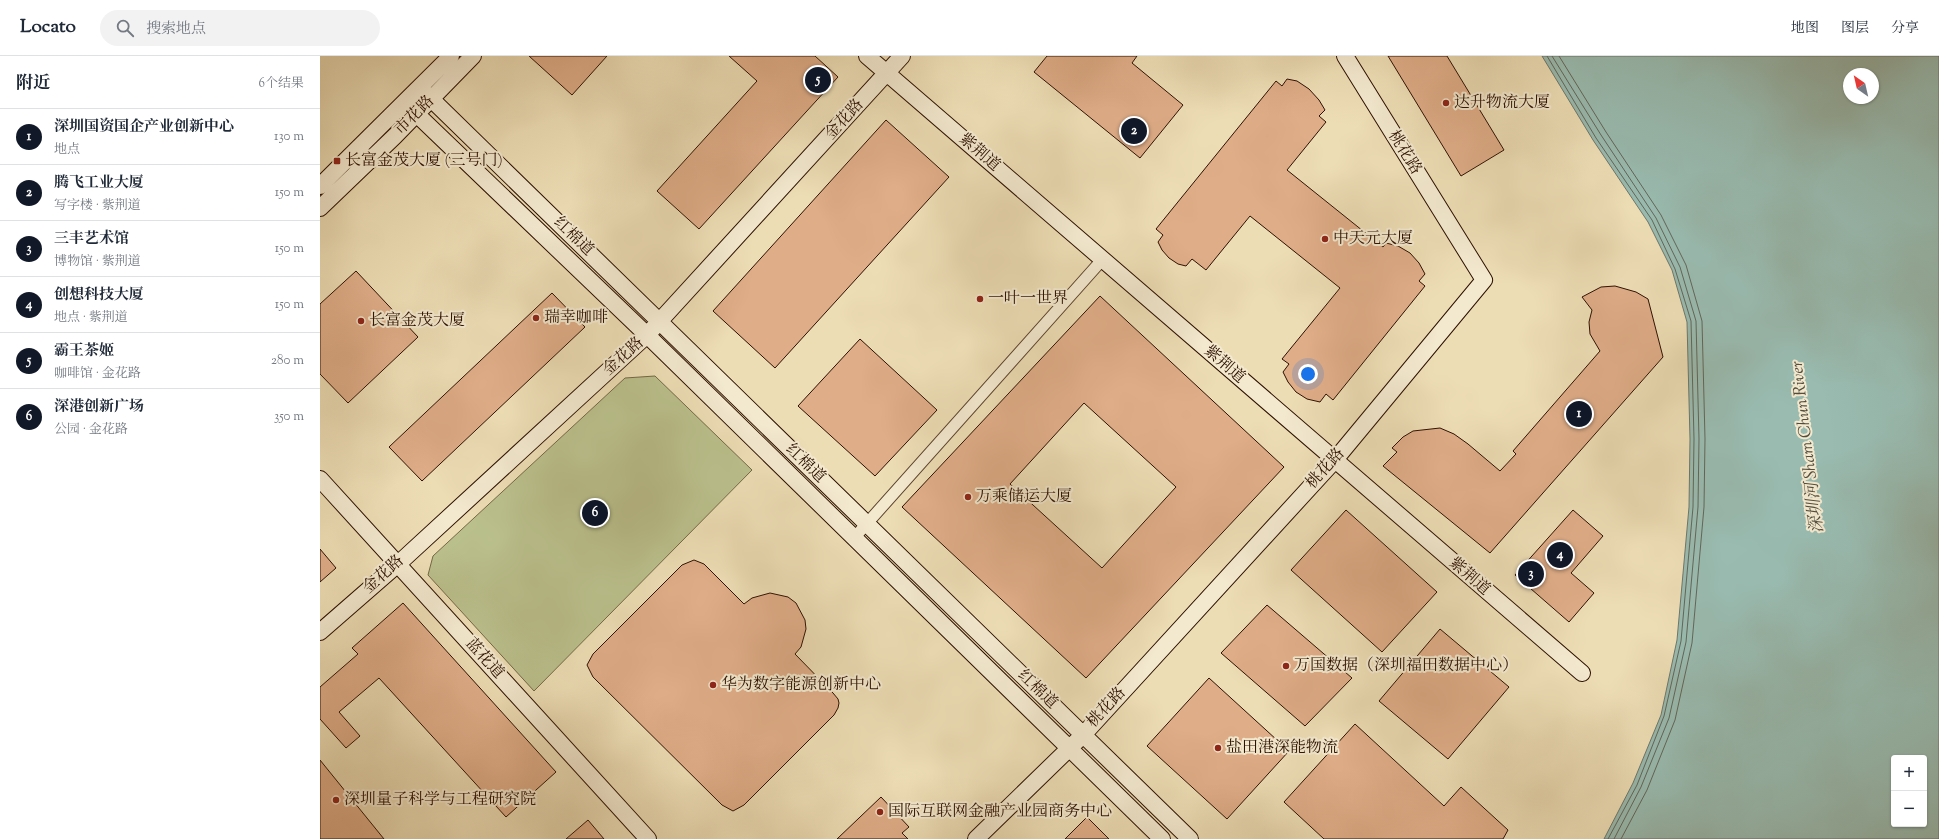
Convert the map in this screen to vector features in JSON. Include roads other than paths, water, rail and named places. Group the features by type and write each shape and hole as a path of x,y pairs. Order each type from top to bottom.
{"main road":[{"name":"市花路","path":"426,94 451,56"},
{"name":"市花路","path":"320,208 426,94 473,56"},
{"name":"紫荆道","path":"867,56 1582,674"},
{"name":"金花路","path":"320,632 398,564 647,336 902,56"},
{"name":"桃花路","path":"976,839 1083,735 1334,461 1484,280 1345,56"},
{"name":"红棉道","path":"426,94 1190,839"},
{"name":"市花路","path":"320,186 411,109"},
{"name":"红棉道","path":"411,109 647,336 1162,839"},
{"name":"蓝花道","path":"320,479 648,839"}],"street":[{"path":"854,538 1102,260"}],"water":[{"name":"深圳河 Sham Chun River","path":"1542,56 1939,56 1939,839 1604,839 1633,783 1661,715 1677,640 1689,507 1690,439 1687,322 1672,270 1648,222 1593,140"}],"place":[{"name":"霸王茶姬","path":"818,80"},
{"name":"达升物流大厦","path":"1446,103"},
{"name":"腾飞工业大厦","path":"1134,131"},
{"name":"长富金茂大厦 (三号门)","path":"337,161"},
{"name":"中天元大厦","path":"1325,239"},
{"name":"一叶一世界","path":"980,299"},
{"name":"瑞幸咖啡","path":"536,318"},
{"name":"长富金茂大厦","path":"361,321"},
{"name":"深圳国资国企产业创新中心","path":"1579,414"},
{"name":"万乘储运大厦","path":"968,497"},
{"name":"深港创新广场","path":"595,513"},
{"name":"创想科技大厦","path":"1560,555"},
{"name":"三丰艺术馆","path":"1531,574"},
{"name":"万国数据（深圳福田数据中心）","path":"1286,666"},
{"name":"华为数字能源创新中心","path":"713,685"},
{"name":"盐田港深能物流","path":"1218,748"},
{"name":"深圳量子科学与工程研究院","path":"336,800"},
{"name":"国际互联网金融产业园商务中心","path":"880,812"}]}
